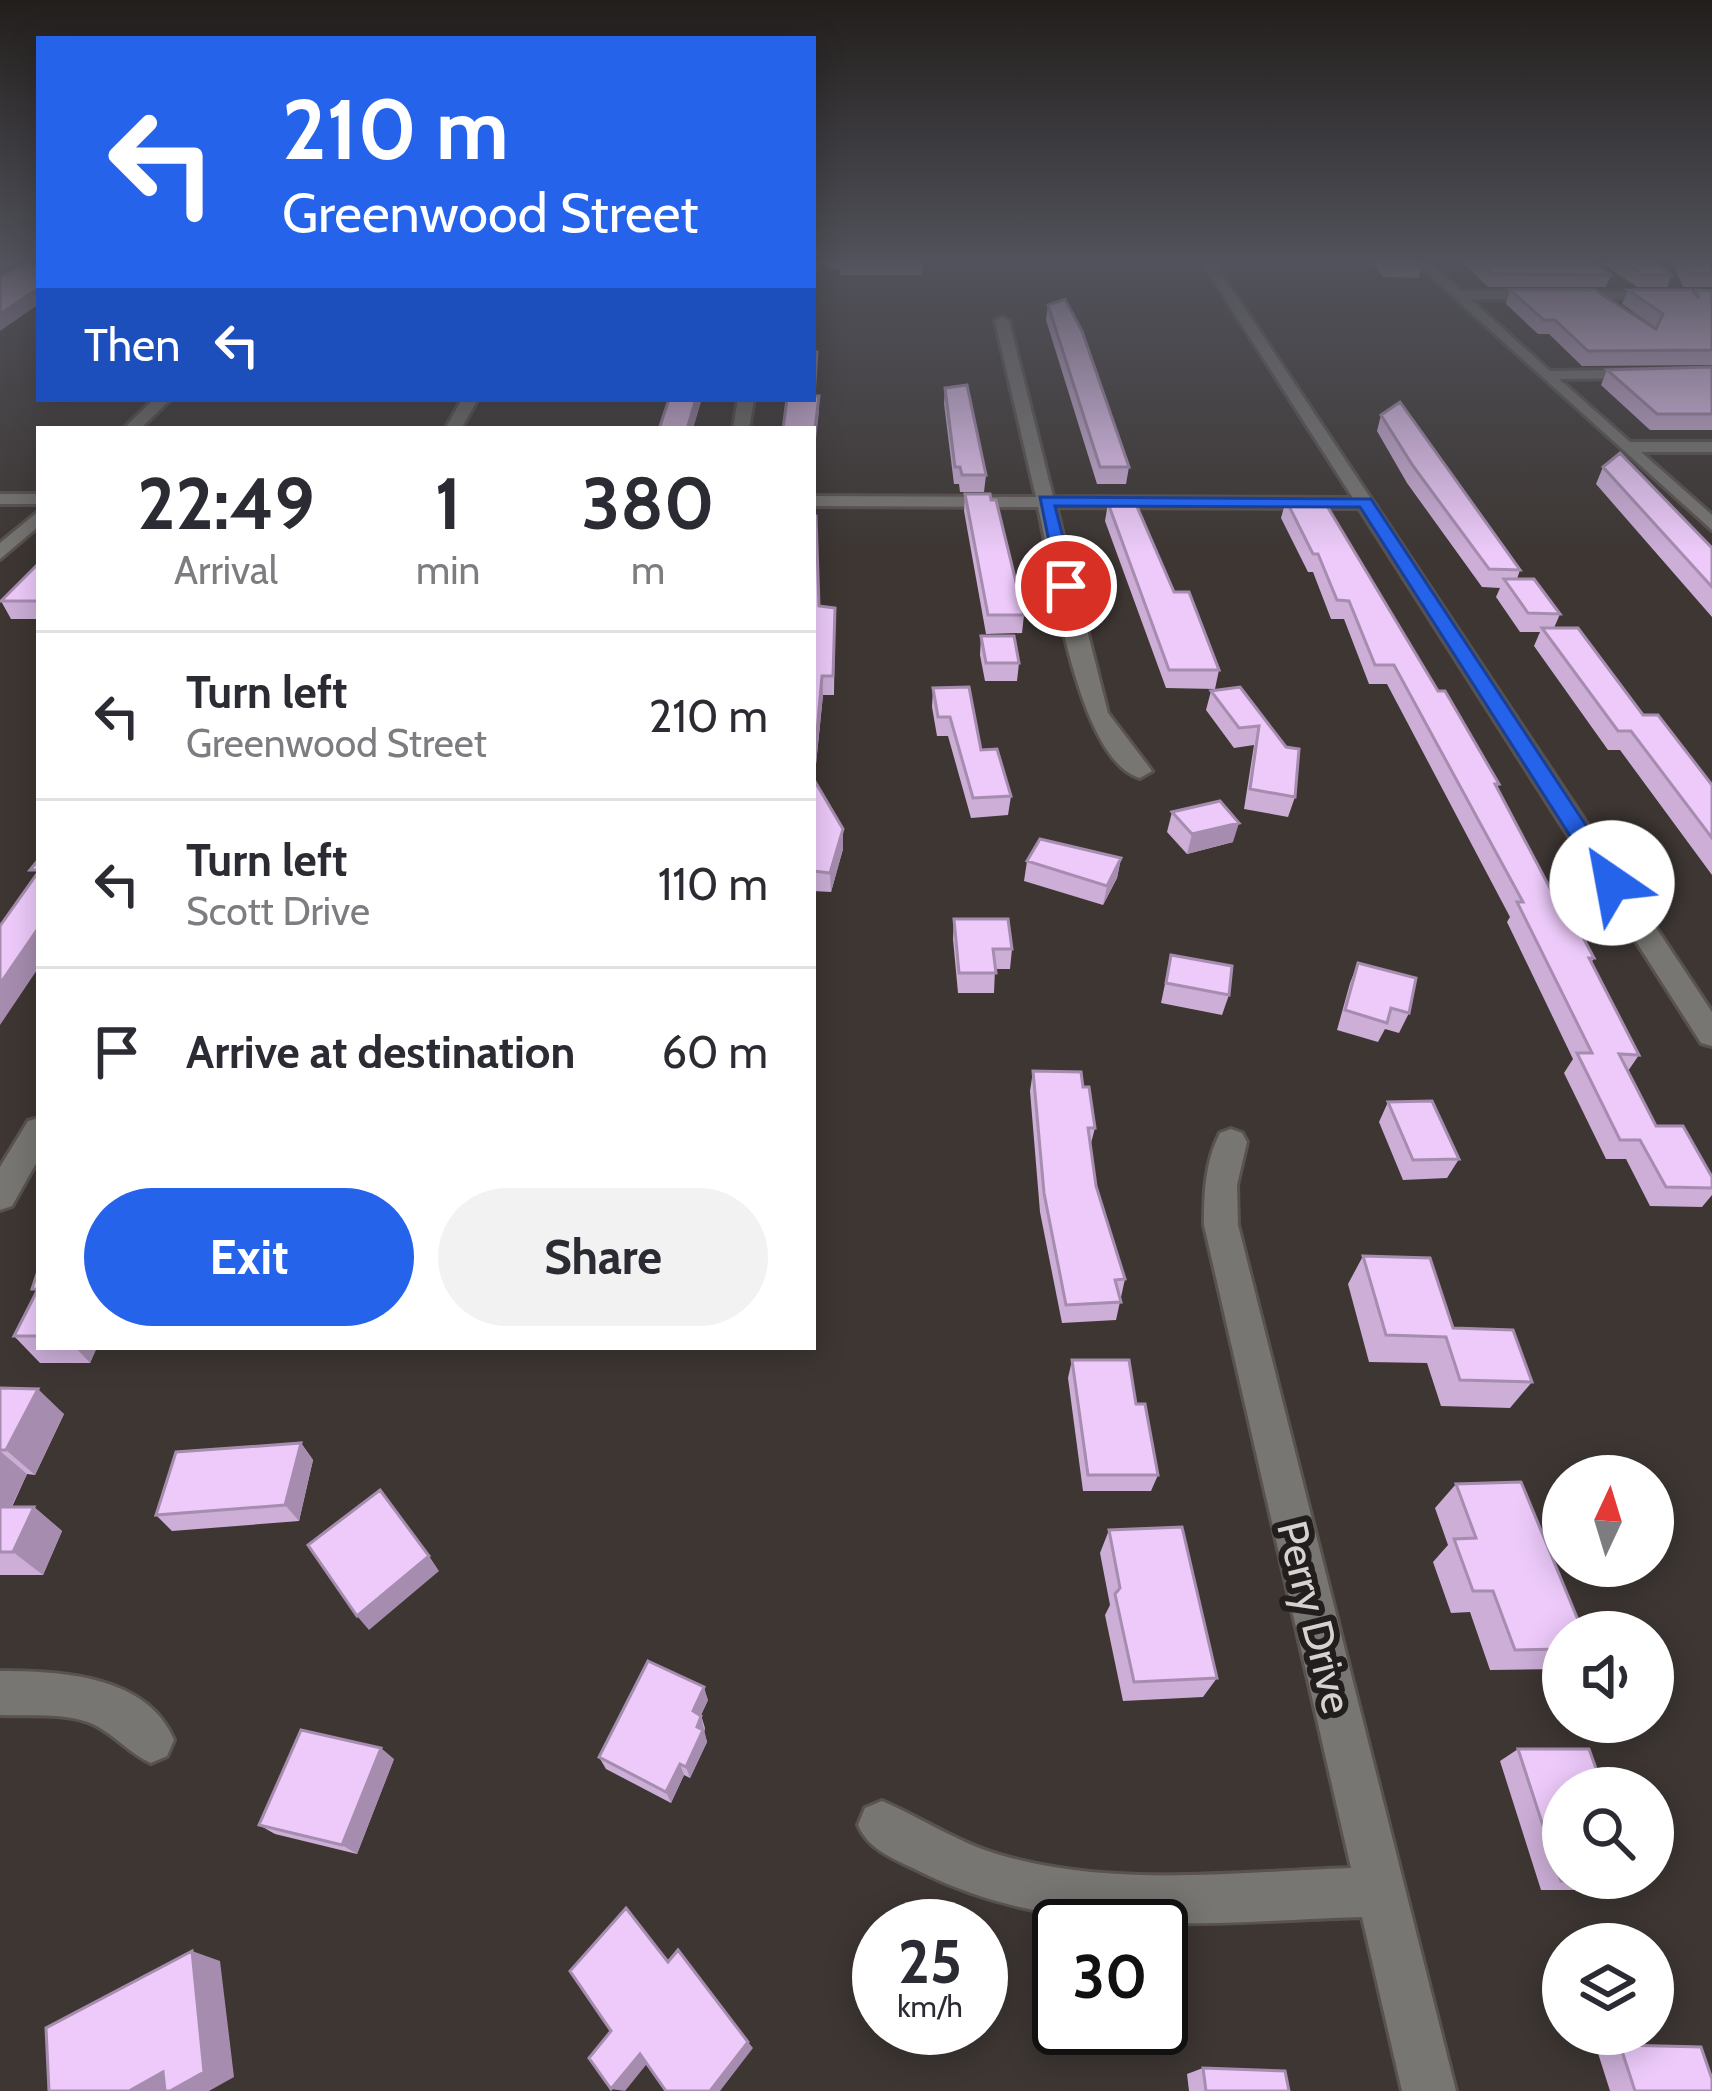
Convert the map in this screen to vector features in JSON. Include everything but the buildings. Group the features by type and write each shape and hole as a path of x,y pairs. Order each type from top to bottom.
{"street":[{"path":"1011,359 1097,713 1118,748 1140,771"},
{"path":"1272,359 1712,1035"},
{"path":"1527,359 1712,525"},
{"path":"1544,375 1712,373"},
{"path":"134,426 160,402"},
{"path":"1627,447 1712,447"},
{"path":"0,500 36,500"},
{"path":"816,501 1365,502"},
{"path":"0,553 36,519"},
{"name":"Perry Drive","path":"1231,1142 1220,1185 1221,1225 1429,2091"},
{"path":"0,1196 28,1166"},
{"path":"0,1693 84,1695 127,1715 151,1740"},
{"path":"882,1825 938,1856 1013,1883 1091,1898 1382,1892"}],"route":[{"path":"1066,586 1046,501 1365,502 1612,883"}]}
